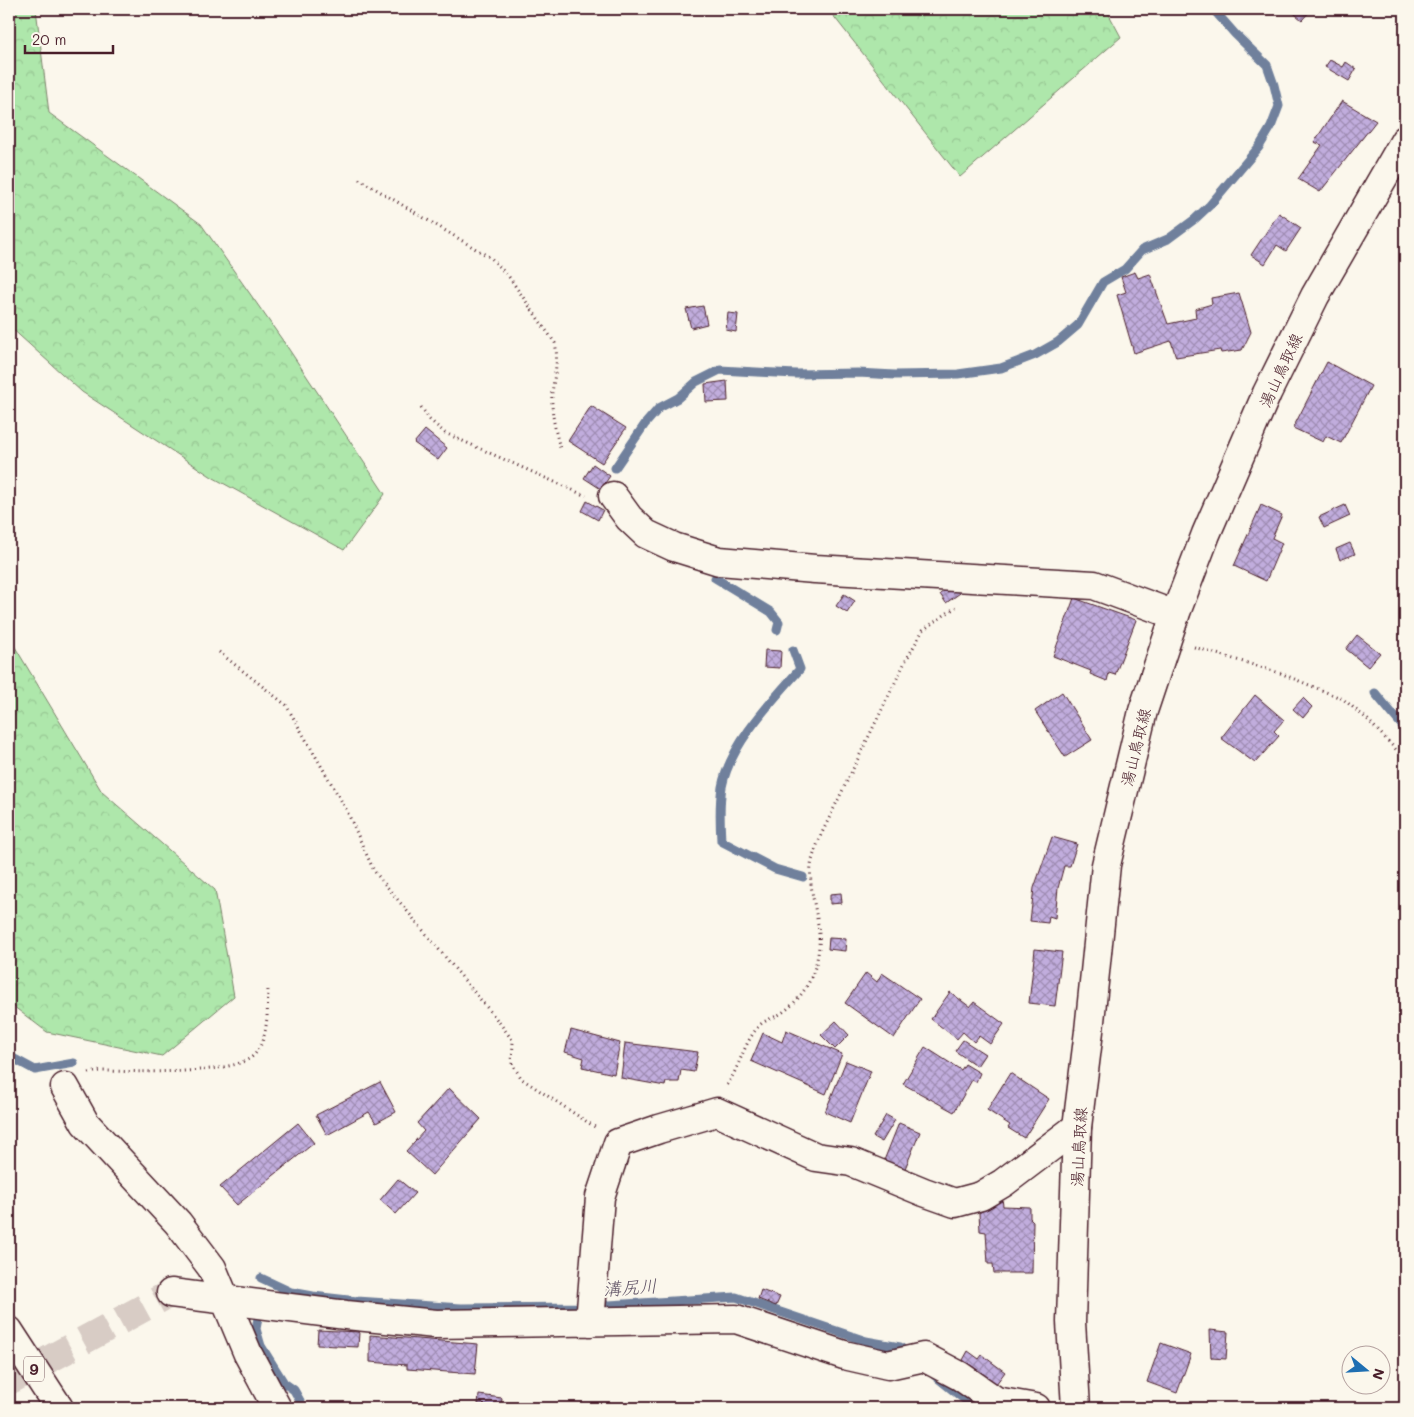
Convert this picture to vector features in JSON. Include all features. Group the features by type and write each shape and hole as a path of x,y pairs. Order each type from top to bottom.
{"main road":[{"name":"湯山鳥取線","path":"1076,1408 1071,1322 1077,1127 1090,1031 1106,865 1143,711 1206,534 1272,385 1315,296 1405,140"},
{"path":"615,498 630,518 646,534 674,547 719,561 815,569 1094,585 1171,628"},
{"path":"65,1087 85,1123 178,1222 212,1268 248,1354 278,1408"},
{"path":"590,1322 600,1197 618,1143 717,1112 816,1157 850,1162 955,1203 981,1196 1077,1127"},
{"path":"172,1293 346,1315 436,1324 736,1319 844,1355 888,1365 924,1357 960,1376 996,1401 1036,1408"},
{"name":"9","path":"9,1331 59,1408"}],"path":[{"path":"359,179 491,258 509,277 555,343 557,352 552,396 555,430 560,448"},
{"path":"421,408 430,420 445,433 596,500 615,498"},
{"path":"704,1116 730,1082 748,1044 761,1024 781,1014 804,993 816,967 819,947 811,866 820,837 905,662 923,630 964,601 975,591 981,578"},
{"path":"1171,628 1343,699 1367,718 1405,759"},
{"path":"219,652 286,705 346,809 374,871 513,1041 512,1064 522,1079 618,1143"},
{"path":"65,1087 76,1075 100,1071 176,1073 241,1064 255,1054 263,1039 266,1026 268,990"}],"green space":[{"path":"9,9 36,9 49,113 201,224 288,348 385,494 344,550 212,477 82,392 9,326"},
{"path":"828,9 1106,9 1121,37 960,177"},
{"path":"9,637 102,792 215,890 234,996 162,1056 47,1032 9,1003"}],"building":[{"path":"1291,9 1312,9 1302,20"},
{"path":"1330,60 1343,67 1346,62 1356,69 1349,81 1325,67"},
{"path":"1342,101 1376,121 1320,192 1298,179 1322,145 1314,142"},
{"path":"1279,213 1301,228 1286,251 1277,245 1265,264 1251,255"},
{"path":"1135,272 1138,278 1150,274 1168,324 1196,318 1195,309 1212,304 1211,298 1239,293 1251,332 1242,350 1221,353 1220,350 1176,357 1171,341 1134,353 1117,295 1126,292 1121,277"},
{"path":"703,306 707,324 691,328 686,309"},
{"path":"728,313 738,314 736,332 726,330"},
{"path":"1327,362 1371,386 1341,443 1326,436 1323,442 1293,428"},
{"path":"727,381 728,401 706,402 705,384"},
{"path":"591,406 626,428 602,463 568,441"},
{"path":"425,430 447,448 438,460 414,443"},
{"path":"593,464 610,476 601,489 584,478"},
{"path":"587,501 603,510 598,520 582,511"},
{"path":"1261,505 1282,515 1272,538 1282,543 1266,581 1234,566"},
{"path":"1345,505 1350,516 1324,528 1319,517"},
{"path":"1350,543 1355,554 1340,560 1336,549"},
{"path":"956,582 963,591 946,603 940,594"},
{"path":"844,594 855,601 847,613 836,606"},
{"path":"1074,598 1136,620 1115,675 1109,673 1107,681 1090,674 1091,671 1053,656"},
{"path":"1357,635 1380,653 1368,667 1346,649"},
{"path":"765,650 781,651 780,668 764,667"},
{"path":"1062,692 1092,740 1065,757 1035,711"},
{"path":"1255,695 1284,720 1274,731 1279,736 1255,763 1221,738"},
{"path":"1303,698 1312,707 1303,718 1293,709"},
{"path":"1052,837 1077,844 1070,866 1064,866 1058,888 1055,918 1049,916 1048,923 1030,921 1034,888"},
{"path":"841,893 842,903 830,904 830,894"},
{"path":"829,938 846,939 845,951 828,949"},
{"path":"1035,949 1062,952 1055,1006 1029,1003"},
{"path":"866,973 877,982 882,973 920,999 894,1038 845,1003"},
{"path":"950,992 970,1007 974,1002 1004,1024 990,1044 979,1036 974,1042 963,1032 957,1039 931,1019"},
{"path":"836,1021 849,1035 835,1049 821,1035"},
{"path":"571,1030 620,1043 614,1074 582,1067 584,1058 565,1052"},
{"path":"786,1030 842,1054 826,1094 751,1061 763,1033 782,1042"},
{"path":"963,1040 985,1054 977,1066 955,1051"},
{"path":"625,1043 698,1052 694,1072 681,1070 679,1082 666,1082 665,1086 621,1078"},
{"path":"925,1047 961,1070 965,1064 980,1073 976,1082 972,1080 954,1112 903,1084"},
{"path":"846,1061 871,1071 850,1123 825,1112"},
{"path":"1010,1073 1049,1099 1024,1138 1008,1128 1010,1125 987,1110"},
{"path":"380,1082 396,1112 376,1123 369,1112 327,1135 316,1115"},
{"path":"449,1088 481,1119 432,1175 406,1151 424,1131 417,1123"},
{"path":"886,1115 895,1120 882,1142 873,1137"},
{"path":"298,1123 314,1143 237,1205 220,1187"},
{"path":"899,1123 920,1132 904,1171 883,1163"},
{"path":"398,1179 415,1193 396,1214 380,1200"},
{"path":"1002,1198 1003,1206 1030,1207 1030,1218 1033,1221 1032,1273 994,1273 993,1264 988,1264 986,1232 980,1231 979,1213"},
{"path":"761,1290 780,1297 776,1306 758,1299"},
{"path":"318,1330 359,1332 358,1347 317,1345"},
{"path":"1210,1330 1228,1332 1226,1359 1211,1358"},
{"path":"370,1335 478,1344 475,1374 407,1369 407,1365 370,1362"},
{"path":"1161,1343 1191,1354 1177,1393 1147,1382"},
{"path":"968,1351 979,1359 982,1355 1005,1372 996,1384 963,1360"},
{"path":"479,1395 502,1398 501,1406 478,1404"}],"waterway":[{"path":"615,468 645,424 659,408 678,398 696,382 720,370 796,374 958,374 1001,368 1035,355 1058,342 1078,325 1103,282 1125,269 1142,250 1168,239 1210,205 1259,147 1271,127 1279,106 1267,65 1235,34 1213,9"},
{"path":"715,578 771,612 779,622 777,630"},
{"path":"793,650 800,669 743,739 726,771 721,794 720,828 721,841 775,869 803,877"},
{"path":"1375,693 1405,729"},
{"path":"9,1056 35,1070 74,1063"},
{"name":"溝尻川","path":"261,1278 291,1292 313,1296 461,1308 577,1307 736,1297 866,1341 900,1347 911,1356"},
{"path":"258,1318 256,1329 261,1346 284,1383 294,1390 304,1408"},
{"name":"溝尻川","path":"934,1375 975,1408"},
{"path":"1402,1408 1405,1397"}],"tunnel":[{"path":"9,1381 171,1293"}]}
